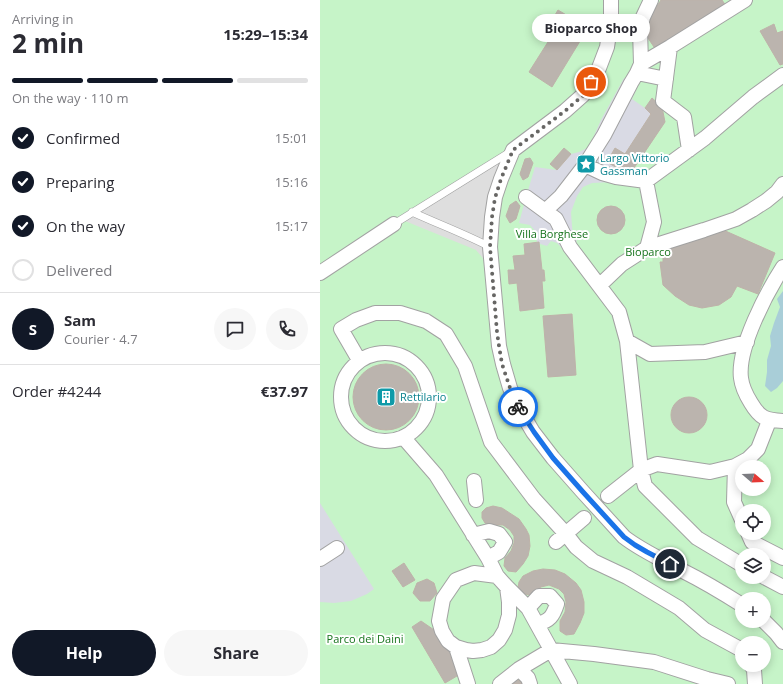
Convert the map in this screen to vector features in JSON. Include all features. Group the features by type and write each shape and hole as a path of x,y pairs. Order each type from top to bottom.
{"street":[{"path":"611,0 611,21 607,47 599,68 583,96 513,150 495,198 490,247 500,356 510,388 520,410 534,432 553,458 624,537 647,552 704,582 735,601"},
{"path":"545,211 565,191 586,165 604,135 636,73 640,29 643,17 652,0"},
{"path":"636,73 670,47 745,0"},
{"path":"670,47 663,101 684,117 688,150"},
{"path":"636,73 666,79"},
{"path":"586,165 602,173 646,181 705,138 783,75"},
{"path":"646,181 654,222 647,248"},
{"path":"600,285 622,264 647,248 736,219 781,190"},
{"path":"526,197 556,219 570,247 619,312 627,342 641,470 645,486 697,538 735,561"},
{"path":"320,272 394,224"},
{"path":"746,460 758,449 776,421 762,417 756,411 743,388 740,370 750,331 783,268"},
{"path":"359,360 341,329 356,320 375,313 400,313 426,321 446,334 465,366 491,442 561,538 576,547 593,561 627,576 679,608 705,630 735,646"},
{"path":"627,342 650,354 706,352 746,342"},
{"path":"376,354 394,354 410,362 423,375 429,392 427,411 418,427 403,437 385,441 367,438 353,427 343,411 340,394 346,374 359,360 376,354"},
{"path":"403,437 436,475 488,558 497,576 528,608 570,684"},
{"path":"608,496 641,470 657,464 710,472 735,466 735,504"},
{"path":"474,481 476,500"},
{"path":"561,538 584,518"},
{"path":"473,535 489,531 499,534 506,542 499,552 488,558"},
{"path":"751,540 752,542 783,558"},
{"path":"320,559 337,548"},
{"path":"497,576 474,573 456,580 443,599 440,621 442,631 448,642 456,647 473,652 491,647 499,640 505,630 509,615 507,587"},
{"path":"771,581 783,587"},
{"path":"528,608 539,596 550,596 557,604 554,613 545,622 537,624"},
{"path":"771,628 783,642"},
{"path":"456,647 468,684"},
{"path":"500,684 518,669 551,650 654,662 728,684"},
{"path":"518,669 528,678 530,684"},
{"path":"754,672 755,684"}],"lane":[{"path":"394,224 513,150"},
{"path":"412,212 490,247"}],"green space":[{"name":"Bioparco","path":"320,0 783,0 783,684 320,684"}],"shaded area":[{"name":"Largo Vittorio Gassman","path":"624,78 637,88 632,99 651,114 625,154 615,148 607,162 620,170 613,182 592,183 583,187 577,196 571,212 573,236 577,241 565,251 557,243 551,241 547,246 537,243 536,232 530,225 519,223 535,167 557,170 571,154 589,147 601,120"},
{"path":"507,158 487,263 476,250 405,221"},
{"path":"320,503 374,589 351,601 334,603 320,602"}],"water":[{"path":"783,291 783,381 771,392 765,386 767,360 771,346 770,336 780,307 777,299"}],"building":[{"path":"661,0 722,0 726,6 656,50 644,32 650,17"},
{"path":"558,10 588,28 552,87 529,72 553,34 546,30"},
{"path":"774,24 777,33 783,31 783,64 780,65 760,31"},
{"path":"652,98 662,107 665,122 632,171 624,172 607,162 615,148 625,154 651,114 645,108"},
{"path":"564,148 571,154 557,170 550,164"},
{"path":"530,158 533,163 528,177 523,180 520,174 525,159"},
{"path":"516,201 520,206 516,219 510,223 506,216 510,205"},
{"path":"611,206 621,210 625,220 621,230 611,234 601,230 597,220 601,210"},
{"path":"721,229 775,253 758,294 737,286 731,297 719,305 702,308 689,305 675,296 663,285 660,262 663,262 663,249"},
{"path":"539,242 542,270 544,270 545,281 542,281 544,308 520,311 517,283 509,284 508,270 515,270 513,256 525,255 524,244"},
{"path":"572,314 576,375 548,377 543,316"},
{"name":"Rettilario","path":"386,364 399,367 409,374 416,384 419,397 416,410 409,420 399,427 386,430 373,427 363,420 356,410 353,397 356,384 363,374 373,367"},
{"path":"689,397 699,400 704,405 707,415 704,425 699,430 689,433 679,430 674,425 671,415 674,405 679,400"},
{"path":"493,506 502,508 519,519 529,535 530,546 528,556 516,572 508,571 504,566 505,558 511,551 514,543 514,536 510,530 503,525 490,525 485,523 482,518 482,512 486,508"},
{"path":"404,563 415,580 403,587 392,571"},
{"path":"543,569 555,570 565,574 576,583 581,590 584,602 584,613 574,634 566,635 560,631 560,621 565,612 566,602 564,594 559,589 549,585 541,587 529,595 522,593 518,588 519,582 523,576 533,571"},
{"path":"427,579 434,583 437,593 430,601 420,601 413,593 417,583"},
{"path":"421,621 440,634 451,651 457,676 445,683 412,627"},
{"path":"515,680 521,681 524,684 507,684"}],"way so far":[{"path":"518,407 502,364 497,332 490,247 495,198 513,150 583,96 591,82"}],"place":[{"name":"Bioparco Shop","path":"591,82"},
{"name":"Largo Vittorio Gassman","path":"586,164"},
{"name":"Rettilario","path":"386,397"}],"route":[{"path":"518,407 553,458 624,537 635,545 670,564"}],"park label":[{"name":"Villa Borghese","path":"552,234"},
{"name":"Parco dei Daini","path":"365,639"}]}
